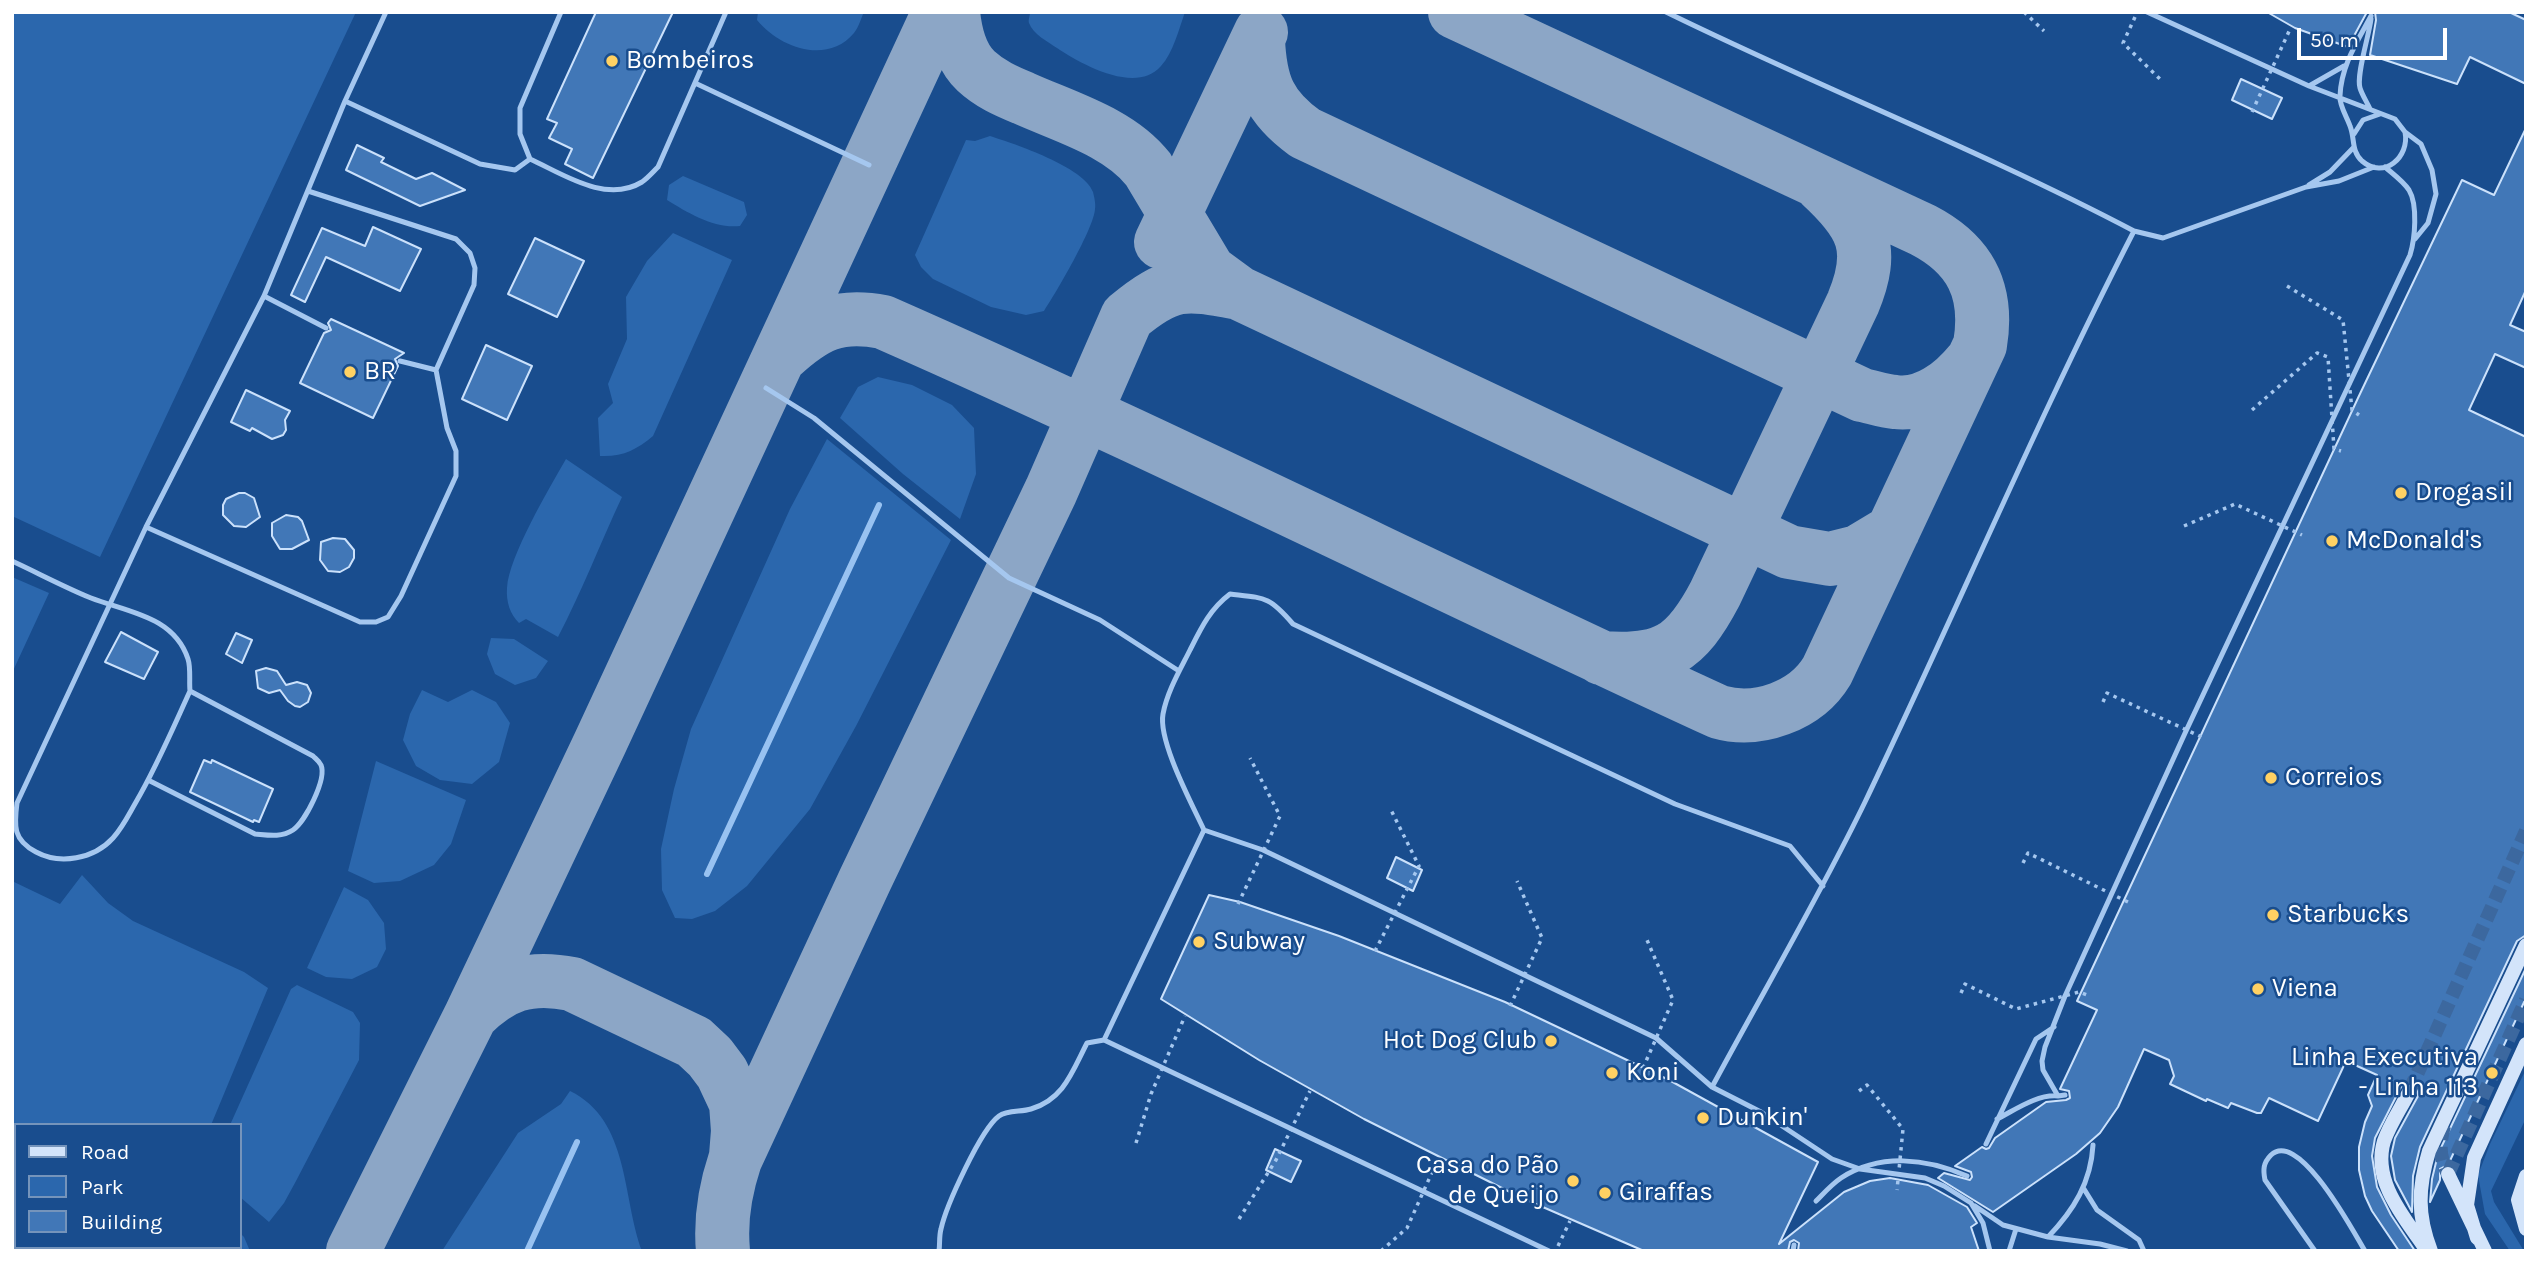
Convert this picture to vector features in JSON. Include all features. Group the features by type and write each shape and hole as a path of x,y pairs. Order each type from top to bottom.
{"street":[{"path":"2429,1251 2422,1228 2420,1195 2429,1151 2526,945"},
{"path":"2481,1245 2467,1205 2474,1158 2526,1044"},
{"path":"2409,1092 2384,1142 2383,1162 2391,1199 2429,1251"},
{"path":"2448,1174 2481,1245"},
{"path":"2526,1176 2518,1200 2526,1229"}],"lane":[{"path":"12,561 110,605 140,612 162,625 180,643 189,660 190,691 148,780 113,839 99,850 74,859 48,859 25,846 14,827 17,803 110,605 146,527 264,296 345,101 386,12"},
{"path":"561,12 520,108 520,134 530,159 590,187 622,190 642,182 658,167 726,12"},
{"path":"1666,12 1857,102 2002,166 2134,231 2163,239 2306,187 2339,181 2374,167 2395,163 2406,147 2405,132"},
{"path":"1997,1119 2037,1099 2062,1095 2043,1069 2042,1061 2065,996 2186,730 2382,317 2415,239 2428,223 2436,194 2432,170 2421,144 2405,132 2395,119 2309,86 2147,12"},
{"path":"2370,109 2360,89 2358,78 2369,38 2371,16 2344,66 2339,98 2354,134 2354,147 2362,160 2374,167"},
{"path":"2309,86 2344,66"},
{"path":"695,83 869,165"},
{"path":"345,101 480,164 515,170 530,159"},
{"path":"2354,134 2363,120 2380,114"},
{"path":"2306,187 2330,172 2354,147"},
{"path":"2385,167 2403,182 2411,194 2415,239"},
{"path":"146,527 360,622 376,622 388,617 401,596 456,476 456,451 447,428 436,370 474,285 475,268 470,253 457,239 308,191"},
{"path":"1712,1087 1864,804 2014,480 2134,231"},
{"path":"264,296 326,328"},
{"path":"400,361 436,370"},
{"path":"766,388 814,418 1009,578 1100,620 1179,671"},
{"path":"1822,886 1790,846 1675,804 1548,745 1293,624 1276,604 1259,598 1230,594 1216,604 1179,671 1162,716 1164,736 1204,830 1263,850 1656,1038 1712,1087 1761,1112 1832,1159 1860,1169 1925,1178 1972,1203 1989,1217 2016,1229 2127,1251"},
{"path":"148,780 255,834 273,836 294,829 303,819 321,782 321,765 313,756 190,691"},
{"path":"1104,1040 1204,830"},
{"path":"1986,1144 2036,1040 2054,1027"},
{"path":"939,1251 940,1231 947,1211 984,1134 1000,1115 1030,1110 1052,1101 1065,1086 1087,1043 1104,1040 1549,1251"},
{"path":"2049,1237 2075,1205 2084,1189 2093,1145"},
{"path":"2315,1251 2265,1180 2264,1166 2275,1152 2288,1151 2302,1159 2314,1172 2365,1251"},
{"path":"1816,1200 1839,1179 1860,1169 1900,1159 1949,1168 1967,1176"},
{"path":"2084,1189 2097,1210 2139,1240 2144,1251"},
{"path":"1972,1203 1983,1223 1990,1251"},
{"path":"2009,1251 2016,1229"}],"path":[{"path":"2024,12 2044,31"},
{"path":"2137,12 2123,43 2163,82"},
{"path":"2252,112 2291,27"},
{"path":"2287,286 2343,320 2352,411 2359,415"},
{"path":"2252,410 2317,353 2328,357 2334,449 2341,451"},
{"path":"2184,526 2235,504 2302,535"},
{"path":"2104,702 2107,693 2207,739"},
{"path":"1238,904 1280,816 1250,758"},
{"path":"1375,951 1419,866 1391,810"},
{"path":"2023,863 2028,853 2130,903"},
{"path":"1510,1006 1542,939 1517,881"},
{"path":"1643,1068 1673,1000 1647,940"},
{"path":"1961,993 1965,984 2016,1009 2078,992 2087,995"},
{"path":"1136,1143 1151,1094 1185,1016"},
{"path":"1859,1091 1867,1085 1903,1129 1897,1190"},
{"path":"1240,1219 1276,1160 1310,1090"},
{"path":"1381,1251 1407,1228 1438,1159"},
{"path":"1555,1251 1570,1222"}],"green space":[{"path":"12,12 356,12 100,557 12,516"},
{"path":"758,12 864,12 856,31 843,43 818,50 804,49 778,38 757,20"},
{"path":"1030,12 1185,12 1165,61 1150,74 1138,78 1109,74 1067,55 1034,31 1029,22"},
{"path":"990,136 1063,165 1087,183 1093,192 1095,209 1082,245 1044,311 1026,315 991,307 933,279 921,267 915,255 966,140 975,141"},
{"path":"683,176 744,202 747,215 740,226 711,223 667,200 669,185"},
{"path":"673,233 732,260 653,436 629,452 600,456 598,418 613,403 608,384 627,339 626,297 647,261"},
{"path":"878,377 912,385 952,405 974,428 976,474 960,519 903,474 840,418 858,387"},
{"path":"827,439 951,540 856,726 810,809 747,886 715,911 692,919 675,918 662,890 661,849 691,729 790,509"},
{"path":"566,459 622,497 558,637 526,619 519,623 509,607 507,588 509,574 522,541"},
{"path":"12,577 49,593 12,673"},
{"path":"491,638 514,639 548,661 536,678 515,685 495,674 487,654"},
{"path":"422,690 448,702 472,690 496,702 510,723 499,762 472,784 440,780 416,766 403,740 410,714"},
{"path":"376,761 466,800 451,844 434,865 400,881 374,883 348,871"},
{"path":"82,875 108,903 133,921 244,972 268,988 212,1123 14,1123 14,1249 242,1249 242,1235 250,1251 12,1251 12,881 60,904"},
{"path":"344,887 368,900 384,923 386,949 377,967 352,979 326,977 307,968"},
{"path":"297,985 353,1012 360,1023 359,1060 284,1203 269,1222 242,1199 242,1123 231,1123 291,989"},
{"path":"2526,1069 2526,1118 2491,1191 2494,1202 2524,1251 2510,1251 2485,1214 2478,1175"},
{"path":"570,1091 590,1104 604,1121 614,1140 642,1251 442,1251 518,1133 561,1104"}],"building":[{"name":"Bombeiros","path":"596,12 673,12 593,178 565,164 572,149 549,138 557,123 547,119"},
{"path":"2267,12 2367,12 2348,47 2295,28"},
{"path":"2375,12 2509,12 2526,20 2526,84 2470,57 2457,84 2370,55"},
{"path":"2241,79 2282,98 2272,119 2232,100"},
{"path":"2526,128 2526,290 2510,325 2526,332 2526,368 2495,354 2469,410 2526,437 2526,935 2517,941 2420,1147 2413,1176 2412,1212 2395,1180 2391,1156 2395,1138 2418,1096 2414,1084 2408,1082 2401,1087 2375,1138 2372,1156 2377,1187 2391,1215 2415,1251 2399,1251 2365,1196 2359,1170 2359,1147 2372,1106 2368,1095 2377,1075 2346,1061 2318,1121 2269,1098 2261,1113 2231,1103 2228,1108 2207,1099 2206,1101 2170,1084 2174,1076 2169,1060 2144,1049 2118,1107 2100,1133 2076,1154 1993,1212 1938,1178 1944,1173 1970,1180 1971,1172 1955,1166 1982,1147 1989,1148 1995,1138 2046,1102 2070,1098 2069,1091 2060,1089 2097,1010 2077,1001 2358,398 2462,180 2494,195"},
{"path":"357,145 384,158 381,162 416,179 432,173 465,190 420,206 346,170"},
{"path":"373,227 421,249 400,291 326,257 305,302 291,295 322,228 365,246"},
{"path":"535,238 584,261 557,317 508,294"},
{"name":"BR","path":"331,319 404,353 395,359 398,366 373,418 300,383 324,333 331,330 328,323"},
{"path":"486,345 532,366 507,420 462,399"},
{"path":"246,390 290,411 285,420 286,430 283,435 272,439 252,428 250,431 231,422"},
{"path":"239,493 254,498 260,517 246,527 234,526 223,515 226,499"},
{"path":"286,515 298,517 302,521 309,540 292,549 280,549 272,536 272,523"},
{"path":"333,538 345,539 354,550 354,558 349,567 340,572 328,571 320,560 321,542"},
{"path":"121,632 158,652 144,679 105,662"},
{"path":"236,633 252,640 242,663 226,654"},
{"path":"266,668 277,671 286,685 297,682 307,685 311,693 308,702 300,707 295,706 280,690 269,693 258,688 256,671"},
{"path":"204,760 211,763 212,760 273,789 259,822 253,822 190,792"},
{"path":"1396,857 1422,870 1413,891 1387,878"},
{"path":"1209,895 1240,902 1339,936 1505,1002 1669,1080 1818,1162 1779,1244 1844,1192 1870,1181 1890,1178 1928,1185 1967,1207 1977,1223 1971,1227 1979,1251 1798,1251 1799,1243 1794,1240 1790,1242 1788,1251 1644,1251 1522,1198 1364,1119 1259,1060 1161,999"},
{"path":"2526,968 2526,998 2448,1165 2440,1169 2440,1180 2430,1202 2438,1154"},
{"path":"1275,1149 1301,1161 1291,1182 1266,1170"}],"waterway":[{"path":"707,874 879,505"},
{"path":"527,1251 577,1142"}],"taxiway":[{"path":"353,1251 471,1015 600,743 939,12"},
{"path":"953,12 960,44 966,59 976,71 1004,90 1107,135 1136,156 1148,169 1209,271 1239,293 1789,552 1830,559 1858,552 1893,531"},
{"path":"782,355 805,336 828,324 853,319 883,322 1093,417 1719,712 1734,715 1765,713 1794,702 1807,694 1827,671 1980,345 1982,308 1973,277 1965,263 1953,251 1923,230 1455,12"},
{"path":"1161,242 1261,32"},
{"path":"1258,40 1261,69 1269,93 1283,114 1305,133 1862,395 1895,402 1917,401 1938,392 1971,362"},
{"path":"1601,658 1641,658 1657,654 1683,640 1694,628 1715,594 1853,303 1864,267 1861,238 1847,212 1821,185"},
{"path":"723,1251 724,1205 735,1160 1051,491 1127,317 1155,296 1179,287 1205,287 1239,293"},
{"path":"471,1015 494,996 517,985 556,982 572,984 694,1042 722,1073 736,1103 736,1156"}],"tunnel":[{"path":"2409,1092 2526,831"},
{"path":"2448,1174 2526,1000"},
{"path":"2444,1126 2441,1150 2448,1174"}],"place":[{"name":"Bombeiros","path":"612,61"},
{"name":"BR","path":"350,372"},
{"name":"Drogasil","path":"2401,493"},
{"name":"McDonald's","path":"2332,541"},
{"name":"Correios","path":"2271,778"},
{"name":"Starbucks","path":"2273,915"},
{"name":"Subway","path":"1199,942"},
{"name":"Viena","path":"2258,989"},
{"name":"Hot Dog Club","path":"1551,1041"},
{"name":"Koni","path":"1612,1073"},
{"name":"Linha Executiva - Linha 113","path":"2492,1073"},
{"name":"Dunkin'","path":"1703,1118"},
{"name":"Casa do Pão de Queijo","path":"1573,1181"},
{"name":"Giraffas","path":"1605,1193"}]}
